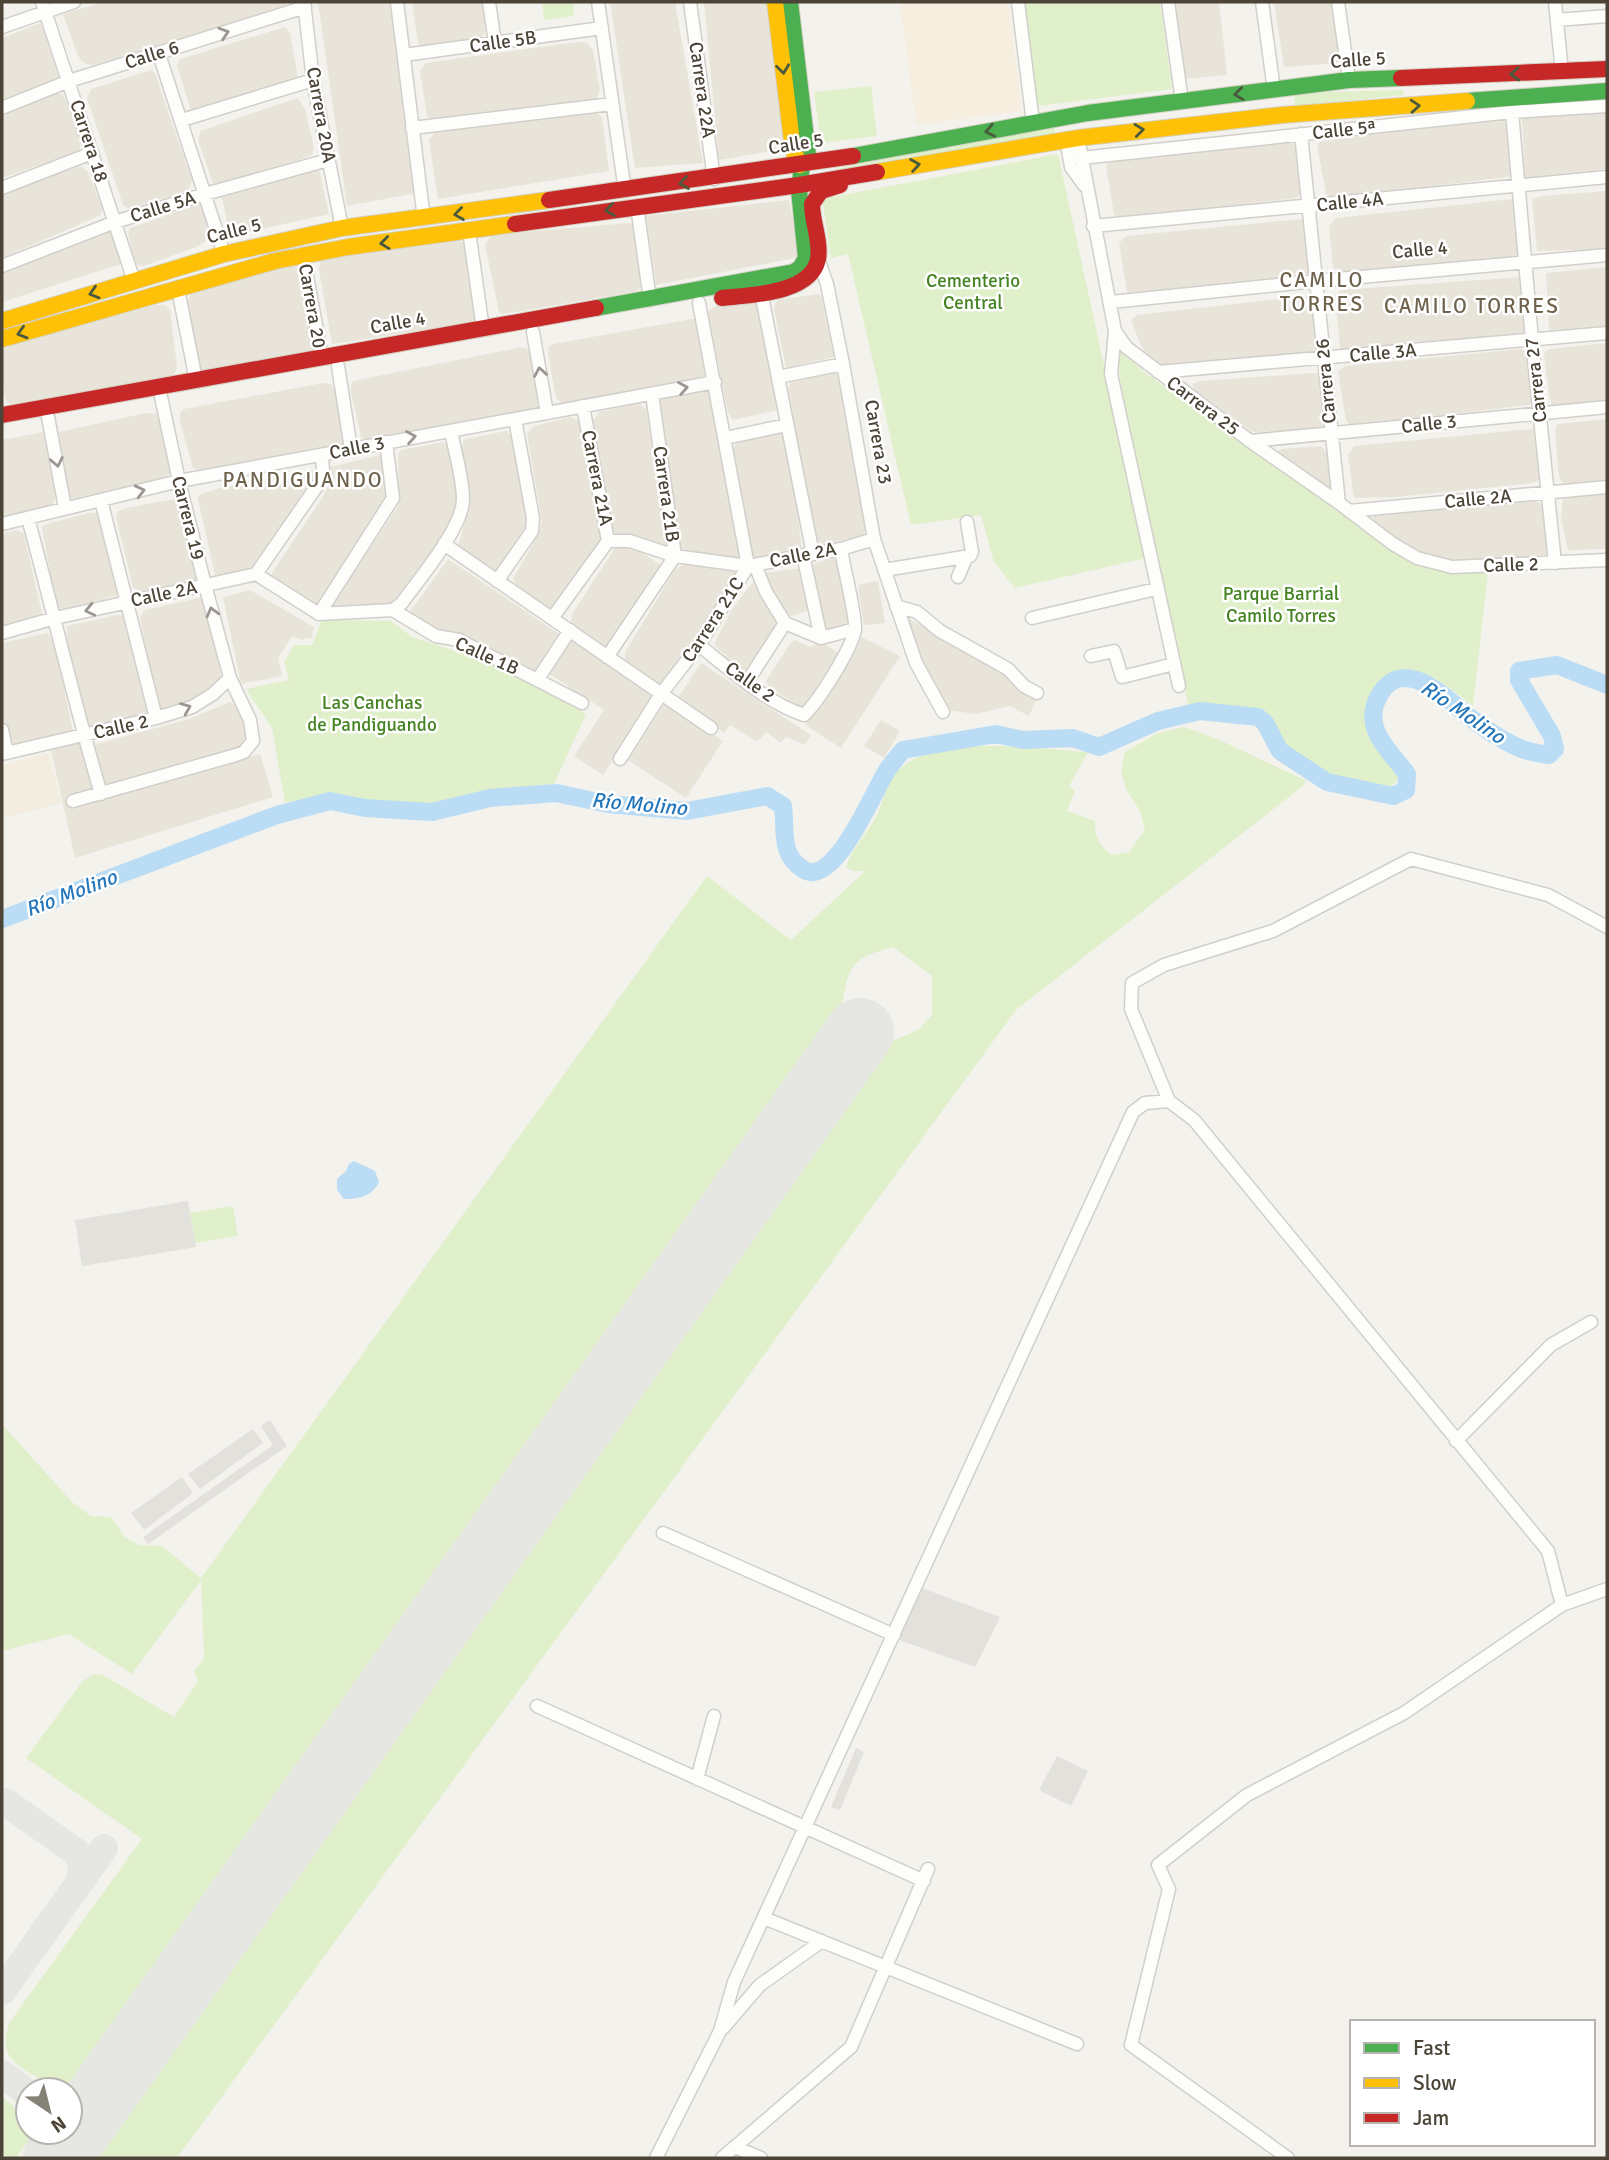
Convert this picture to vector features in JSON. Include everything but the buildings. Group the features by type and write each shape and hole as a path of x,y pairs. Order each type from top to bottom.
{"main road":[{"path":"775,2 793,150 800,165 799,185 806,250 800,276"},
{"path":"790,2 807,155 800,165"},
{"name":"Calle 5","path":"2,321 224,254 342,228 714,179 1088,113 1349,80 1607,69"},
{"path":"1278,89 1289,102 1282,116"},
{"name":"Calle 5","path":"2,339 303,254 799,185 1072,139 1282,116 1607,91"},
{"path":"1169,127 1163,122 1161,109 1174,102"},
{"path":"1072,139 1062,130 1064,123 1088,113"},
{"name":"Calle 5","path":"821,191 849,183 868,172"},
{"name":"Carrera 23","path":"818,259 811,209 814,198 821,191"},
{"path":"545,220 583,197"},
{"path":"800,276 813,273 818,259"},
{"path":"174,269 225,276"},
{"name":"Calle 4","path":"2,425 161,397 321,358 785,274 800,276"},
{"name":"Calle 4","path":"2,415 196,380 338,366 761,292 800,276"},
{"path":"596,321 619,305"}],"street":[{"path":"2,27 43,6 74,2"},
{"path":"397,2 424,219"},
{"path":"489,2 495,43"},
{"path":"598,2 625,191"},
{"name":"Carrera 22A","path":"690,2 714,179"},
{"path":"1018,2 1033,123"},
{"path":"1168,2 1174,102"},
{"path":"1262,2 1278,89"},
{"path":"1338,2 1349,80"},
{"path":"1555,2 1562,72"},
{"name":"Calle 6","path":"2,108 69,81 159,54 304,4"},
{"name":"Carrera 20A","path":"304,4 313,80 342,228"},
{"name":"Carrera 18","path":"43,6 134,281"},
{"path":"1557,20 1607,16"},
{"name":"Calle 5B","path":"404,55 602,27"},
{"path":"159,54 224,254"},
{"path":"182,120 313,80"},
{"path":"412,128 612,104"},
{"name":"Calle 5ª","path":"1081,158 1512,113 1607,106"},
{"name":"Carrera 27","path":"1512,113 1524,261 1555,564"},
{"name":"Carrera 26","path":"1301,134 1331,434 1344,507"},
{"path":"1072,139 1081,158 1093,226 1111,302 1115,331 1111,374 1179,686"},
{"path":"1072,139 1071,167 1087,188"},
{"path":"2,188 92,153"},
{"name":"Calle 5A","path":"2,267 115,222 328,160"},
{"name":"Calle 4A","path":"1093,226 1607,177"},
{"path":"637,206 650,300"},
{"path":"469,231 483,329"},
{"name":"Carrera 20","path":"303,254 321,358"},
{"name":"Calle 4","path":"1111,302 1607,255"},
{"name":"Carrera 23","path":"818,259 827,284 844,363 874,539 916,663 943,712"},
{"path":"800,276 827,284"},
{"path":"178,289 196,380"},
{"path":"761,292 788,425 821,638"},
{"name":"Carrera 21C","path":"620,759 752,565 699,303"},
{"name":"Carrera 25","path":"1115,331 1126,347 1158,372 1250,441 1416,558"},
{"path":"533,332 547,413"},
{"name":"Calle 3A","path":"1158,372 1607,333"},
{"path":"778,377 844,363"},
{"name":"Carrera 20","path":"338,366 351,449"},
{"name":"Calle 3","path":"2,524 179,481 715,382"},
{"name":"Carrera 21B","path":"607,657 675,556 652,394"},
{"name":"Carrera 19","path":"101,794 236,755 253,741 250,720 230,678 205,585 161,397"},
{"name":"Carrera 21A","path":"553,617 608,541 583,406"},
{"name":"Calle 3","path":"1250,441 1607,407"},
{"path":"48,417 65,508"},
{"path":"498,581 532,531 533,518 515,419"},
{"path":"725,438 788,425"},
{"path":"322,455 323,472 319,482 256,574 318,614 393,610 402,603 444,544 462,510 463,498 451,430"},
{"path":"318,614 393,498 386,442"},
{"name":"Calle 2A","path":"1344,507 1607,487"},
{"path":"101,500 156,718"},
{"path":"28,518 83,736 101,794 73,801"},
{"path":"958,577 966,558 972,552 967,522"},
{"name":"Calle 2A","path":"608,541 629,541 675,556 752,565 841,549 874,539"},
{"path":"444,544 711,728"},
{"path":"752,565 785,624 821,638 855,629 841,549"},
{"path":"884,570 966,558"},
{"name":"Calle 2","path":"1416,558 1452,567 1607,560"},
{"name":"Calle 2A","path":"2,633 127,601 256,574"},
{"path":"1032,618 1156,589"},
{"path":"896,606 917,612 940,631 1008,669 1024,686 1037,693"},
{"name":"Calle 1B","path":"393,610 436,636 459,640 582,703"},
{"path":"747,682 785,624"},
{"name":"Calle 2","path":"699,645 747,682 803,715 812,707 846,652 855,629"},
{"path":"538,679 570,630"},
{"path":"1091,656 1114,651 1122,677 1174,664"},
{"name":"Calle 2","path":"4,753 83,736 192,707 213,694 230,678"},
{"path":"2,730 4,753"},
{"path":"1562,1605 1548,1551 1194,1120 1169,1101 1131,1009 1132,983 1164,965 1273,931 1411,859 1548,895 1607,928"},
{"path":"656,2158 720,2031 734,1982 1133,1112 1145,1103 1169,1101"},
{"path":"1456,1441 1551,1345 1591,1322"},
{"path":"663,1533 894,1634"},
{"path":"1288,2158 1131,2045 1169,1889 1158,1865 1247,1795 1404,1713 1562,1605 1607,1589"},
{"path":"537,1706 805,1828 926,1875 851,2047 722,2158"},
{"path":"697,1779 714,1716"},
{"path":"764,1917 1077,2044"},
{"path":"720,2031 760,1985 822,1941"},
{"path":"735,2147 761,2158"}],"shaded area":[{"path":"104,2 289,2 282,8 93,65 87,64 81,61 76,51 63,14"},
{"path":"318,2 392,2 417,193 347,206"},
{"path":"412,2 483,2 485,33 478,40 420,46"},
{"path":"610,2 675,2 703,163 635,168"},
{"path":"704,2 767,2 788,148 719,160"},
{"path":"900,2 1008,2 1022,111 916,125"},
{"path":"1176,2 1219,2 1227,75 1183,79"},
{"path":"1274,2 1332,2 1340,63 1284,67"},
{"path":"41,23 58,76 2,101 2,38"},
{"path":"285,27 290,33 298,78 191,111 177,65 180,59"},
{"path":"577,42 587,43 593,50 600,90 596,101 434,121 427,116 420,71 426,63"},
{"path":"151,70 155,73 192,181 184,192 129,209 123,205 87,98 91,89"},
{"path":"54,94 62,94 65,98 80,140 80,151 2,178 2,117"},
{"path":"297,98 305,108 314,148 312,155 217,188 214,186 198,140 201,131"},
{"path":"1607,112 1607,169 1525,178 1522,118"},
{"path":"599,114 602,118 609,171 438,199 429,140 435,132"},
{"path":"1501,121 1507,124 1512,175 1508,177 1331,198 1326,194 1317,145 1325,138"},
{"path":"1289,142 1295,145 1297,151 1301,193 1296,198 1119,219 1114,214 1106,166 1109,161"},
{"path":"81,166 88,172 102,208 101,215 2,258 2,196"},
{"path":"319,169 329,214 230,236 222,197"},
{"path":"1607,191 1607,249 1537,251 1532,199"},
{"path":"789,200 800,257 656,285 646,216"},
{"path":"1516,200 1522,255 1516,258 1346,273 1333,268 1329,226 1336,218"},
{"path":"200,203 208,240 144,266 138,265 128,233 130,228"},
{"path":"1306,220 1313,273 1309,276 1127,292 1119,243 1126,236"},
{"path":"634,224 642,284 639,289 503,314 499,312 485,245 490,237"},
{"path":"112,231 121,264 2,302 2,274"},
{"path":"459,241 466,243 479,318 475,322 332,344 319,270 320,262 325,259"},
{"path":"291,266 299,267 318,343 312,355 201,371 187,304 190,295"},
{"path":"1607,267 1607,326 1551,330 1546,273"},
{"path":"1521,277 1527,334 1342,350 1340,348 1335,295 1341,290"},
{"path":"818,294 821,296 834,357 786,368 775,303 778,300"},
{"path":"1305,296 1315,300 1318,350 1309,353 1162,367 1157,366 1141,346 1131,320 1137,315"},
{"path":"756,301 778,410 733,420 728,413 709,310 718,305"},
{"path":"156,305 165,305 170,309 177,368 173,376 11,404 6,402 2,382 2,350 14,344"},
{"path":"699,319 710,370 703,378 562,403 556,398 548,354 549,347 553,344"},
{"path":"1607,343 1607,403 1552,407 1544,353 1550,349"},
{"path":"522,347 530,350 539,404 537,408 366,441 361,437 350,388 353,381"},
{"path":"1521,349 1528,352 1533,403 1529,405 1351,426 1346,421 1338,372 1345,366"},
{"path":"836,373 839,378 866,529 863,536 823,544 816,541 788,388 793,379"},
{"path":"1318,373 1322,379 1326,427 1320,430 1252,432 1194,389 1192,384 1199,381"},
{"path":"323,383 331,384 334,388 345,439 341,446 202,472 193,468 180,422 180,413 184,409"},
{"path":"704,390 710,392 742,561 682,553 659,406 662,398"},
{"path":"635,404 646,409 668,548 615,536 609,525 593,421 599,412"},
{"path":"146,413 156,414 159,419 171,473 163,479 71,499 59,432"},
{"path":"570,417 581,422 602,538 554,606 549,608 517,587 513,579 542,522 527,434 534,426"},
{"path":"1607,419 1607,480 1568,484 1562,482 1559,477 1555,431 1558,424"},
{"path":"1532,429 1536,432 1540,479 1533,483 1396,497 1354,498 1348,455 1354,446"},
{"path":"506,431 513,436 529,531 499,572 493,572 461,551 458,546 469,508 462,447 466,439"},
{"path":"43,432 54,502 51,506 2,518 2,440"},
{"path":"779,434 785,436 790,456 802,549 757,561 752,559 732,451 738,441"},
{"path":"443,442 448,446 453,464 459,509 411,586 394,603 341,612 333,610 332,605 399,505 398,454 401,450"},
{"path":"1321,446 1328,454 1330,487 1319,483 1277,454 1282,449"},
{"path":"384,454 390,497 317,605 311,606 272,579 272,573 324,495 328,487 330,467"},
{"path":"317,470 319,473 256,570 216,579 199,495 219,488"},
{"path":"1607,491 1607,549 1568,550 1561,518 1563,498"},
{"path":"179,500 198,580 139,592 133,587 117,512 125,508"},
{"path":"1536,501 1543,505 1549,557 1455,561 1430,557 1401,543 1374,522 1373,518 1375,515"},
{"path":"89,513 99,516 120,593 60,608 52,585 42,527"},
{"path":"16,530 24,534 42,614 2,627 2,534"},
{"path":"623,546 637,549 659,564 661,569 610,645 606,647 572,624 572,614 613,551"},
{"path":"836,558 853,626 823,631 811,565"},
{"path":"448,559 565,638 538,679 407,616"},
{"path":"685,563 736,570 739,574 713,616 660,686 625,663 625,652 675,570"},
{"path":"801,568 810,610 788,617 765,578 766,573"},
{"path":"755,579 781,624 749,672 743,671 715,646 715,642 731,611"},
{"path":"878,581 885,623 864,625 858,587 860,584"},
{"path":"250,590 314,627 311,639 303,640 292,636 278,658 282,676 241,684 223,597"},
{"path":"204,599 207,604 221,678 195,700 163,710 158,707 140,619 145,610"},
{"path":"117,615 124,616 147,713 145,716 91,728 87,727 67,646 67,626"},
{"path":"909,619 947,644 975,655 1037,698 1029,716 1010,706 976,714 947,710 932,686 906,628"},
{"path":"47,633 54,641 73,732 11,746 2,715 2,643"},
{"path":"861,637 900,656 841,748 805,725 852,658"},
{"path":"570,640 655,695 603,775 574,756 604,710 548,673"},
{"path":"795,640 811,647 821,641 842,656 803,709 768,686 766,681 791,642"},
{"path":"701,663 811,735 805,745 786,737 781,743 766,732 757,742 730,725 724,733 676,701"},
{"path":"230,702 239,708 248,726 246,743 232,762 260,754 273,797 75,858 51,750 81,740 101,801 210,769 105,791 93,745 189,719"},
{"path":"665,703 723,741 686,798 628,760"},
{"path":"881,720 900,731 884,758 864,746"},
{"path":"49,753 61,803 2,818 2,765"},
{"path":"188,1201 196,1247 82,1266 75,1220"},
{"path":"270,1420 287,1446 148,1544 143,1537 273,1445 261,1426"},
{"path":"253,1429 263,1443 200,1489 188,1474"},
{"path":"182,1477 193,1493 144,1530 131,1513"},
{"path":"922,1588 1000,1617 975,1667 899,1640"},
{"path":"856,1748 864,1752 840,1810 831,1807"},
{"path":"1057,1756 1088,1771 1071,1806 1039,1790"}],"green space":[{"path":"542,2 573,2 574,16 544,20"},
{"path":"1025,2 1160,2 1172,89 1038,106"},
{"path":"871,86 877,136 821,143 814,92"},
{"path":"1403,90 1404,95 1295,106 1294,93"},
{"path":"1054,126 1055,134 837,173 836,169"},
{"name":"Cementerio Central","path":"1058,154 1146,558 1015,588 994,562 981,515 911,525 848,254 831,258 822,199"},
{"name":"Parque Barrial Camilo Torres","path":"1121,352 1148,375 1403,557 1444,570 1488,572 1473,706 1438,680 1412,670 1400,670 1387,675 1371,695 1367,723 1377,745 1399,779 1390,787 1350,781 1310,765 1284,746 1263,714 1210,707 1189,708 1126,416 1117,359"},
{"name":"Las Canchas de Pandiguando","path":"322,620 391,621 412,637 494,664 586,714 554,784 504,788 433,804 373,802 329,793 285,803 272,728 246,689 289,680 284,662 294,645 312,645"},
{"path":"1184,727 1215,738 1306,780 1303,786 1016,1010 177,2158 89,2158 890,1042 918,1030 932,1015 932,976 893,947 869,955 855,965 847,981 842,1006 76,2076 34,2076 19,2066 7,2051 6,2035 9,2023 142,1839 26,1758 82,1682 93,1674 103,1675 174,1717 198,1681 194,1672 204,1658 201,1580 132,1674 69,1634 2,1651 2,1424 72,1502 91,1516 111,1517 125,1537 139,1545 162,1546 201,1578 707,876 791,940 865,871 853,871 846,867 876,817 892,777 908,762 930,753 984,746 1088,752 1069,786 1075,791 1067,811 1095,821 1099,840 1112,855 1129,852 1145,830 1140,811 1126,789 1121,772 1125,752 1156,734"},
{"path":"233,1206 238,1236 195,1243 190,1213"},
{"path":"2,2097 14,2108 14,2146 24,2146 16,2158 2,2158"}],"water":[{"path":"354,1161 375,1171 379,1182 373,1191 364,1196 344,1199 337,1190 337,1179"}],"waterway":[{"name":"Río Molino","path":"2,919 277,815 330,801 365,808 432,812 490,798 556,793 608,804 687,811 767,796 783,806 788,852 804,870 816,871 828,865 840,851 863,816 886,772 903,750 996,734 1023,740 1073,738 1099,747 1158,721 1200,711 1258,717 1265,723 1280,751 1327,782 1393,796 1406,790 1407,774 1376,731 1374,711 1377,700 1387,686 1398,679 1410,678 1422,682 1501,739 1521,749 1549,755 1555,749 1552,736 1519,680 1519,671 1557,665 1607,685"}],"taxiway":[{"path":"5,1802 76,1852 83,1867 79,1882"},
{"path":"2,1991 104,1848"},
{"path":"2,2074 14,2083"},
{"path":"84,2105 111,2082"},
{"path":"55,2158 58,2146"}],"runway":[{"path":"57,2158 860,1032"}],"traffic: fast":[{"path":"596,308 794,272 800,268 806,258 799,190 802,165 808,155 790,2"},
{"path":"853,156 1088,113 1349,80 1401,78"},
{"path":"1467,101 1607,91"}],"traffic: slow":[{"path":"775,2 793,150 800,165"},
{"path":"877,172 1078,138 1282,115 1467,101"},
{"path":"2,321 224,254 342,228 549,200"},
{"path":"2,339 275,261 348,247 515,224"}],"traffic: jam":[{"path":"1401,78 1607,69"},
{"path":"549,200 853,156"},
{"path":"515,224 877,172"},
{"path":"722,298 763,294 792,286 813,271 818,259 818,245 812,204 821,191 840,185"},
{"path":"2,415 596,308"}],"district":[{"name":"CAMILO TORRES","path":"1322,292"},
{"name":"CAMILO TORRES","path":"1472,306"},
{"name":"PANDIGUANDO","path":"303,480"}]}
